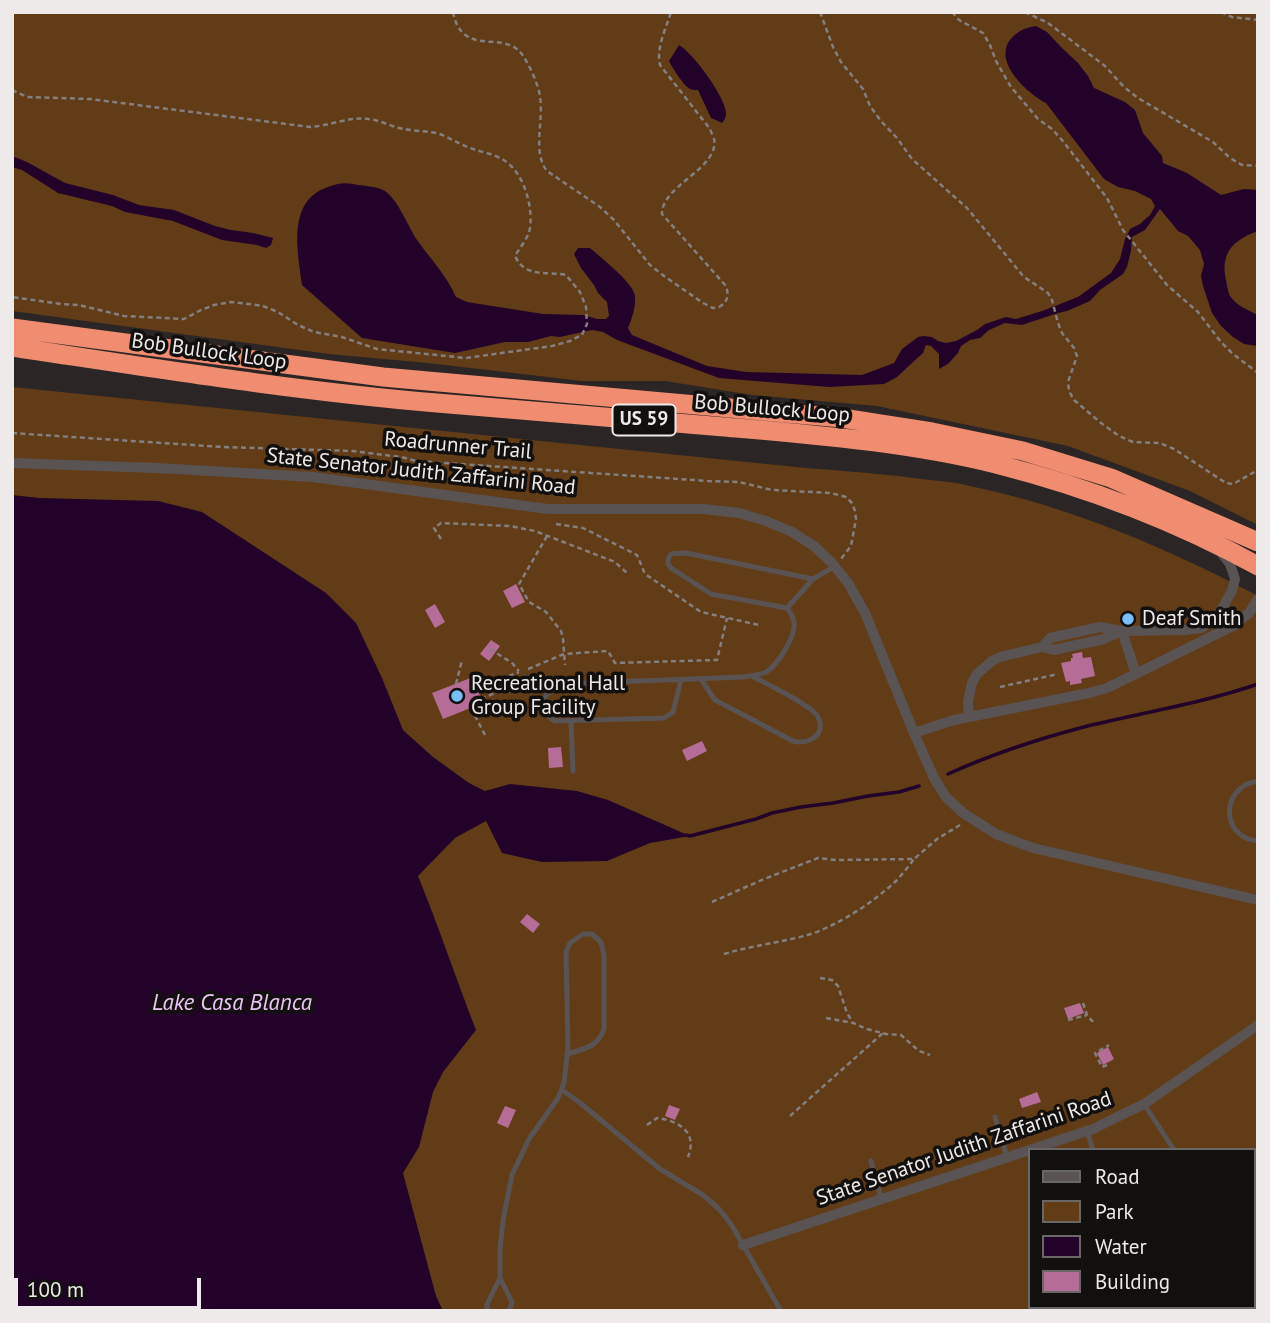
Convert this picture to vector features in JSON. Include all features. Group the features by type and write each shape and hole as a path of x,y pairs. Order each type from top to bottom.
{"highway":[{"name":"Bob Bullock Loop","path":"12,328 383,377 842,418 932,432 1023,451 1111,478 1258,542"},
{"name":"Bob Bullock Loop","path":"12,347 431,403 768,431 904,446 971,458 1038,475 1123,504 1213,543 1258,566"}],"street":[{"name":"State Senator Judith Zaffarini Road","path":"12,463 313,477 548,509 684,509 752,516 792,531 837,564 860,604 934,778 946,797 975,822 996,834 1048,853 1258,900"},
{"path":"969,716 970,688 977,674 1000,657 1042,646 1054,650 1104,639 1122,631 1185,630 1201,628 1212,621 1227,602 1235,579 1230,564 1213,543"},
{"path":"914,733 969,716 1107,688 1233,626 1249,613 1258,599"},
{"path":"1122,631 1136,674"},
{"name":"State Senator Judith Zaffarini Road","path":"1050,1147 1144,1104 1258,1025"},
{"name":"State Senator Judith Zaffarini Road","path":"743,1245 1028,1152"}],"lane":[{"path":"681,680 673,712 664,718 555,721 543,710 548,693 561,684 751,676 770,669 791,639 795,624 787,608 708,592 671,568 668,559 671,554 687,553 813,579"},
{"path":"787,608 813,579 837,564"},
{"path":"701,679 715,700 793,741 807,742 814,738 820,723 818,715 751,676"},
{"path":"525,677 548,693"},
{"path":"571,721 573,771"},
{"path":"1258,781 1242,786 1235,793 1229,812 1236,830 1243,836 1258,841"},
{"path":"489,1311 487,1304 500,1278 503,1220 512,1175 529,1139 562,1090 567,1054 566,952 574,939 588,933 600,941 604,950 604,1029 596,1043 567,1054"},
{"path":"562,1090 670,1177 695,1189 711,1201 726,1217 781,1311"},
{"path":"1144,1104 1173,1148"},
{"path":"995,1117 1007,1157"},
{"path":"1087,1131 1092,1148"},
{"path":"872,1161 881,1199"},
{"path":"500,1278 512,1302 509,1311"}],"path":[{"path":"453,12 457,25 470,38 514,46 525,60 540,95 539,152 541,163 547,171 600,207 614,220 650,265 713,308 719,307 727,299 726,286 662,214 664,201 705,162 714,148 715,139 660,65 658,58 671,12"},
{"path":"820,12 841,62 863,89 870,106 881,121 912,159 967,208 1024,278 1048,293 1062,333 1077,356 1068,382 1074,400 1119,436 1133,442 1160,443 1174,449 1226,483 1233,484 1258,470"},
{"path":"953,12 959,20 983,33 1011,87 1038,119 1052,129 1108,198 1123,230 1159,276 1198,312 1220,342 1258,373"},
{"path":"1025,12 1048,23 1105,66 1138,98 1213,142 1242,165 1258,166"},
{"path":"1221,12 1232,17 1258,20"},
{"path":"12,90 27,97 90,99 310,127 367,118 401,129 446,136 468,147 497,156 510,164 520,178 529,202 530,228 524,244 515,256 519,264 529,272 566,275 580,292 586,307 587,324 582,335 570,341 466,358 377,349 342,337 314,332 298,326 278,312 249,304 214,305 184,319 124,316 79,305 12,297"},
{"name":"Roadrunner Trail","path":"12,433 223,447 352,451 416,461 728,481 772,490 831,493 846,497 856,511 855,533 851,546 837,564"},
{"path":"441,539 434,528 441,523 510,526 535,531 615,562 628,574"},
{"path":"556,524 583,528 637,555 645,574 701,612 759,625"},
{"path":"547,536 519,584 529,602 550,616 561,631 565,665"},
{"path":"477,688 564,654 608,651 615,663 717,660 727,618"},
{"path":"490,649 512,663 519,671"},
{"path":"456,684 462,660"},
{"path":"481,699 513,685 519,671"},
{"path":"1000,687 1058,674"},
{"path":"471,708 485,735"},
{"path":"724,954 806,935 839,921 871,901 897,880 914,859 937,839 960,825"},
{"path":"712,902 818,858 914,859"},
{"path":"820,978 832,980 838,986 853,1023"},
{"path":"1083,1003 1087,1016 1092,1021 1096,1019"},
{"path":"1068,1020 1087,1016"},
{"path":"826,1018 901,1035 919,1051 930,1055"},
{"path":"790,1116 883,1033"},
{"path":"1107,1065 1102,1067 1095,1053 1109,1045"},
{"path":"647,1125 657,1118 680,1126 693,1142 688,1157"}],"green space":[{"path":"12,12 1258,12 1258,525 1190,491 1068,446 877,406 752,395 665,381 582,381 329,354 12,311"},
{"path":"12,387 958,484 1008,495 1082,517 1154,546 1258,596 1258,1311 12,1311"}],"water":[{"path":"1036,26 1047,32 1078,63 1094,88 1125,102 1135,110 1143,133 1162,156 1163,163 1187,173 1221,195 1244,189 1258,190 1258,231 1235,243 1230,249 1225,271 1230,296 1239,305 1258,315 1258,346 1244,344 1221,326 1212,313 1203,286 1201,276 1204,264 1200,250 1188,236 1178,231 1160,209 1145,230 1132,237 1131,251 1123,274 1100,290 1090,301 1022,325 1005,323 989,330 980,338 961,346 948,364 939,369 939,354 926,345 923,353 897,377 884,384 829,387 719,378 592,330 528,342 505,342 455,353 362,338 302,285 297,243 300,215 306,204 315,194 334,185 346,183 369,186 390,195 456,297 467,302 543,314 583,315 606,319 609,316 607,302 598,293 574,254 578,248 590,248 623,277 633,290 635,304 628,328 632,335 707,366 746,372 862,375 894,363 902,349 918,337 932,337 946,343 956,341 985,324 1006,317 1016,319 1078,297 1111,273 1120,259 1130,229 1150,215 1155,206 1151,199 1104,179 1046,103 1028,91 1012,73 1007,63 1008,43 1016,34"},
{"path":"679,45 699,64 718,93 726,112 722,123 711,118 698,90 686,86 670,64 669,61"},
{"path":"12,156 65,183 113,195 139,205 174,210 215,226 273,238 271,245 266,248 222,240 173,221 125,212 112,206 58,193 22,170 12,167"},
{"name":"Lake Casa Blanca","path":"12,495 158,501 202,512 326,593 356,623 403,730 433,757 469,783 485,791 510,784 577,791 608,800 690,836 650,843 607,861 542,862 502,853 486,821 455,838 418,876 476,1030 443,1072 433,1092 419,1147 403,1173 436,1296 443,1311 12,1311"}],"building":[{"path":"516,584 525,602 512,608 503,591"},
{"path":"435,604 445,622 435,628 425,610"},
{"path":"491,640 500,646 489,661 480,654"},
{"path":"1082,652 1083,658 1091,657 1095,676 1081,679 1082,683 1070,685 1070,681 1066,682 1061,663 1071,661 1072,654"},
{"name":"Recreational Hall Group Facility","path":"473,677 483,703 443,719 432,693"},
{"path":"702,741 707,751 687,761 682,750"},
{"path":"561,747 563,767 549,768 548,748"},
{"path":"527,914 540,924 533,933 520,922"},
{"path":"1080,1003 1084,1013 1068,1019 1064,1008"},
{"path":"1108,1047 1114,1059 1103,1065 1097,1053"},
{"path":"1037,1092 1041,1102 1022,1108 1019,1099"},
{"path":"669,1105 680,1109 675,1120 665,1116"},
{"path":"505,1106 516,1110 508,1128 497,1123"}],"waterway":[{"path":"948,774 996,754 1063,733 1258,684"},
{"path":"686,835 772,813 899,792 919,786"}],"place":[{"name":"Deaf Smith","path":"1128,619"},
{"name":"Recreational Hall Group Facility","path":"457,696"}]}
